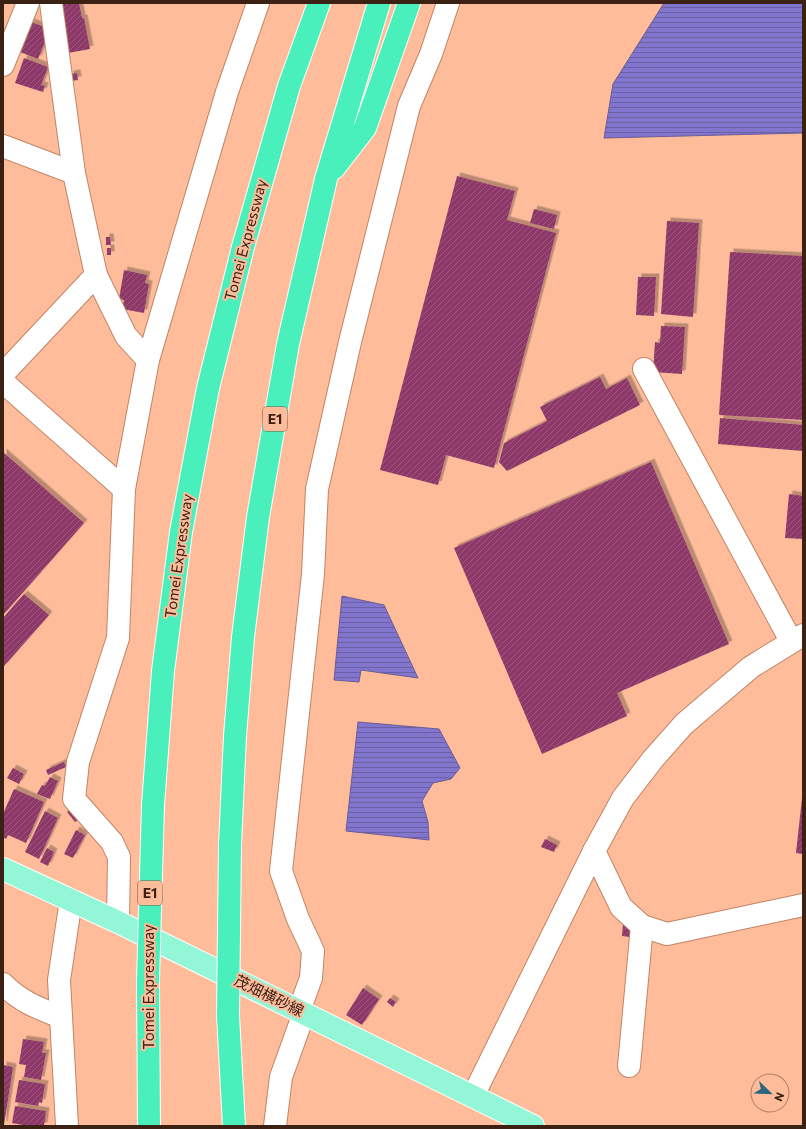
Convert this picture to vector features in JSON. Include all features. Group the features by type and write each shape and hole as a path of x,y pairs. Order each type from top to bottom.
{"highway":[{"name":"Tomei Expressway","path":"149,1126 148,981 153,805 163,671 181,532 208,388 243,247 289,86 319,3"},
{"name":"E1","path":"234,1126 228,1015 230,845 235,736 243,637 258,517 288,344 326,179 379,3"},
{"path":"326,179 364,128 409,3"}],"main road":[{"name":"茂畑横砂線","path":"3,869 118,922 533,1126"}],"street":[{"path":"3,65 28,3"},
{"path":"51,3 74,173 96,275 126,336 148,360"},
{"path":"118,922 119,857 112,842 74,799 78,762 118,638 124,489 148,360 227,92 258,3"},
{"path":"275,1126 281,1077 302,1012 311,978 313,951 298,919 281,871 313,574 317,489 350,342 409,106 431,54 448,3"},
{"path":"3,146 74,173"},
{"path":"3,374 96,275"},
{"path":"473,1096 594,851 623,798 653,759 684,724 751,667 797,638 644,369"},
{"path":"3,382 124,489"},
{"path":"594,851 621,907 642,926 667,934 803,905"},
{"path":"67,1126 59,980 71,900"},
{"path":"629,1066 642,926"},
{"path":"3,984 10,991 30,1005 61,1017"}],"shaded area":[{"path":"664,3 803,3 803,133 604,138 613,84"},
{"path":"342,596 384,605 418,678 361,670 359,682 334,680"},
{"path":"358,722 439,729 460,768 451,779 433,783 422,801 428,822 429,840 346,831"}],"building":[{"path":"79,3 82,18 84,18 90,49 68,53 59,4"},
{"path":"31,22 50,29 38,59 20,52"},
{"path":"24,58 48,67 41,85 45,86 43,92 15,83"},
{"path":"77,73 78,80 71,81 70,74"},
{"path":"457,176 515,191 507,220 556,233 494,468 446,455 438,485 380,470"},
{"path":"534,209 557,215 554,229 530,223"},
{"path":"667,221 699,223 693,317 661,314"},
{"path":"106,237 110,237 111,245 106,245"},
{"path":"107,248 111,248 111,255 107,255"},
{"path":"730,252 803,256 803,420 719,415"},
{"path":"124,270 147,275 145,283 149,284 144,313 122,309 124,300 119,299"},
{"path":"638,277 656,277 654,316 636,315"},
{"path":"661,326 685,327 682,374 653,372 655,342 660,343"},
{"path":"600,377 606,389 627,378 640,405 507,471 499,462 504,443 547,421 540,407"},
{"path":"720,418 803,425 803,451 718,444"},
{"path":"3,452 84,523 3,615"},
{"path":"651,462 729,644 617,693 627,716 542,754 454,548"},
{"path":"789,494 803,496 803,539 785,538"},
{"path":"24,594 49,615 4,666 3,618"},
{"path":"64,762 66,767 48,775 46,770"},
{"path":"13,768 24,774 19,784 7,778"},
{"path":"50,777 58,781 50,799 37,794 42,785 45,786"},
{"path":"14,789 44,802 26,843 8,835 6,839 3,837 3,814"},
{"path":"802,798 803,799 803,854 796,853"},
{"path":"73,808 81,818 75,822 67,812"},
{"path":"45,811 58,818 39,859 25,852"},
{"path":"76,830 85,835 73,858 64,854"},
{"path":"545,839 557,845 554,852 541,847"},
{"path":"47,848 54,852 48,866 40,862"},
{"path":"623,924 632,924 630,937 622,936"},
{"path":"363,988 379,999 362,1025 346,1015"},
{"path":"390,998 396,1002 393,1007 387,1002"},
{"path":"23,1039 44,1042 42,1053 46,1053 41,1080 24,1077 26,1065 19,1064"},
{"path":"3,1065 13,1067 4,1125 3,1125"},
{"path":"19,1080 45,1084 42,1103 39,1102 38,1106 15,1102"},
{"path":"15,1106 46,1111 44,1126 28,1126 12,1123"}]}
